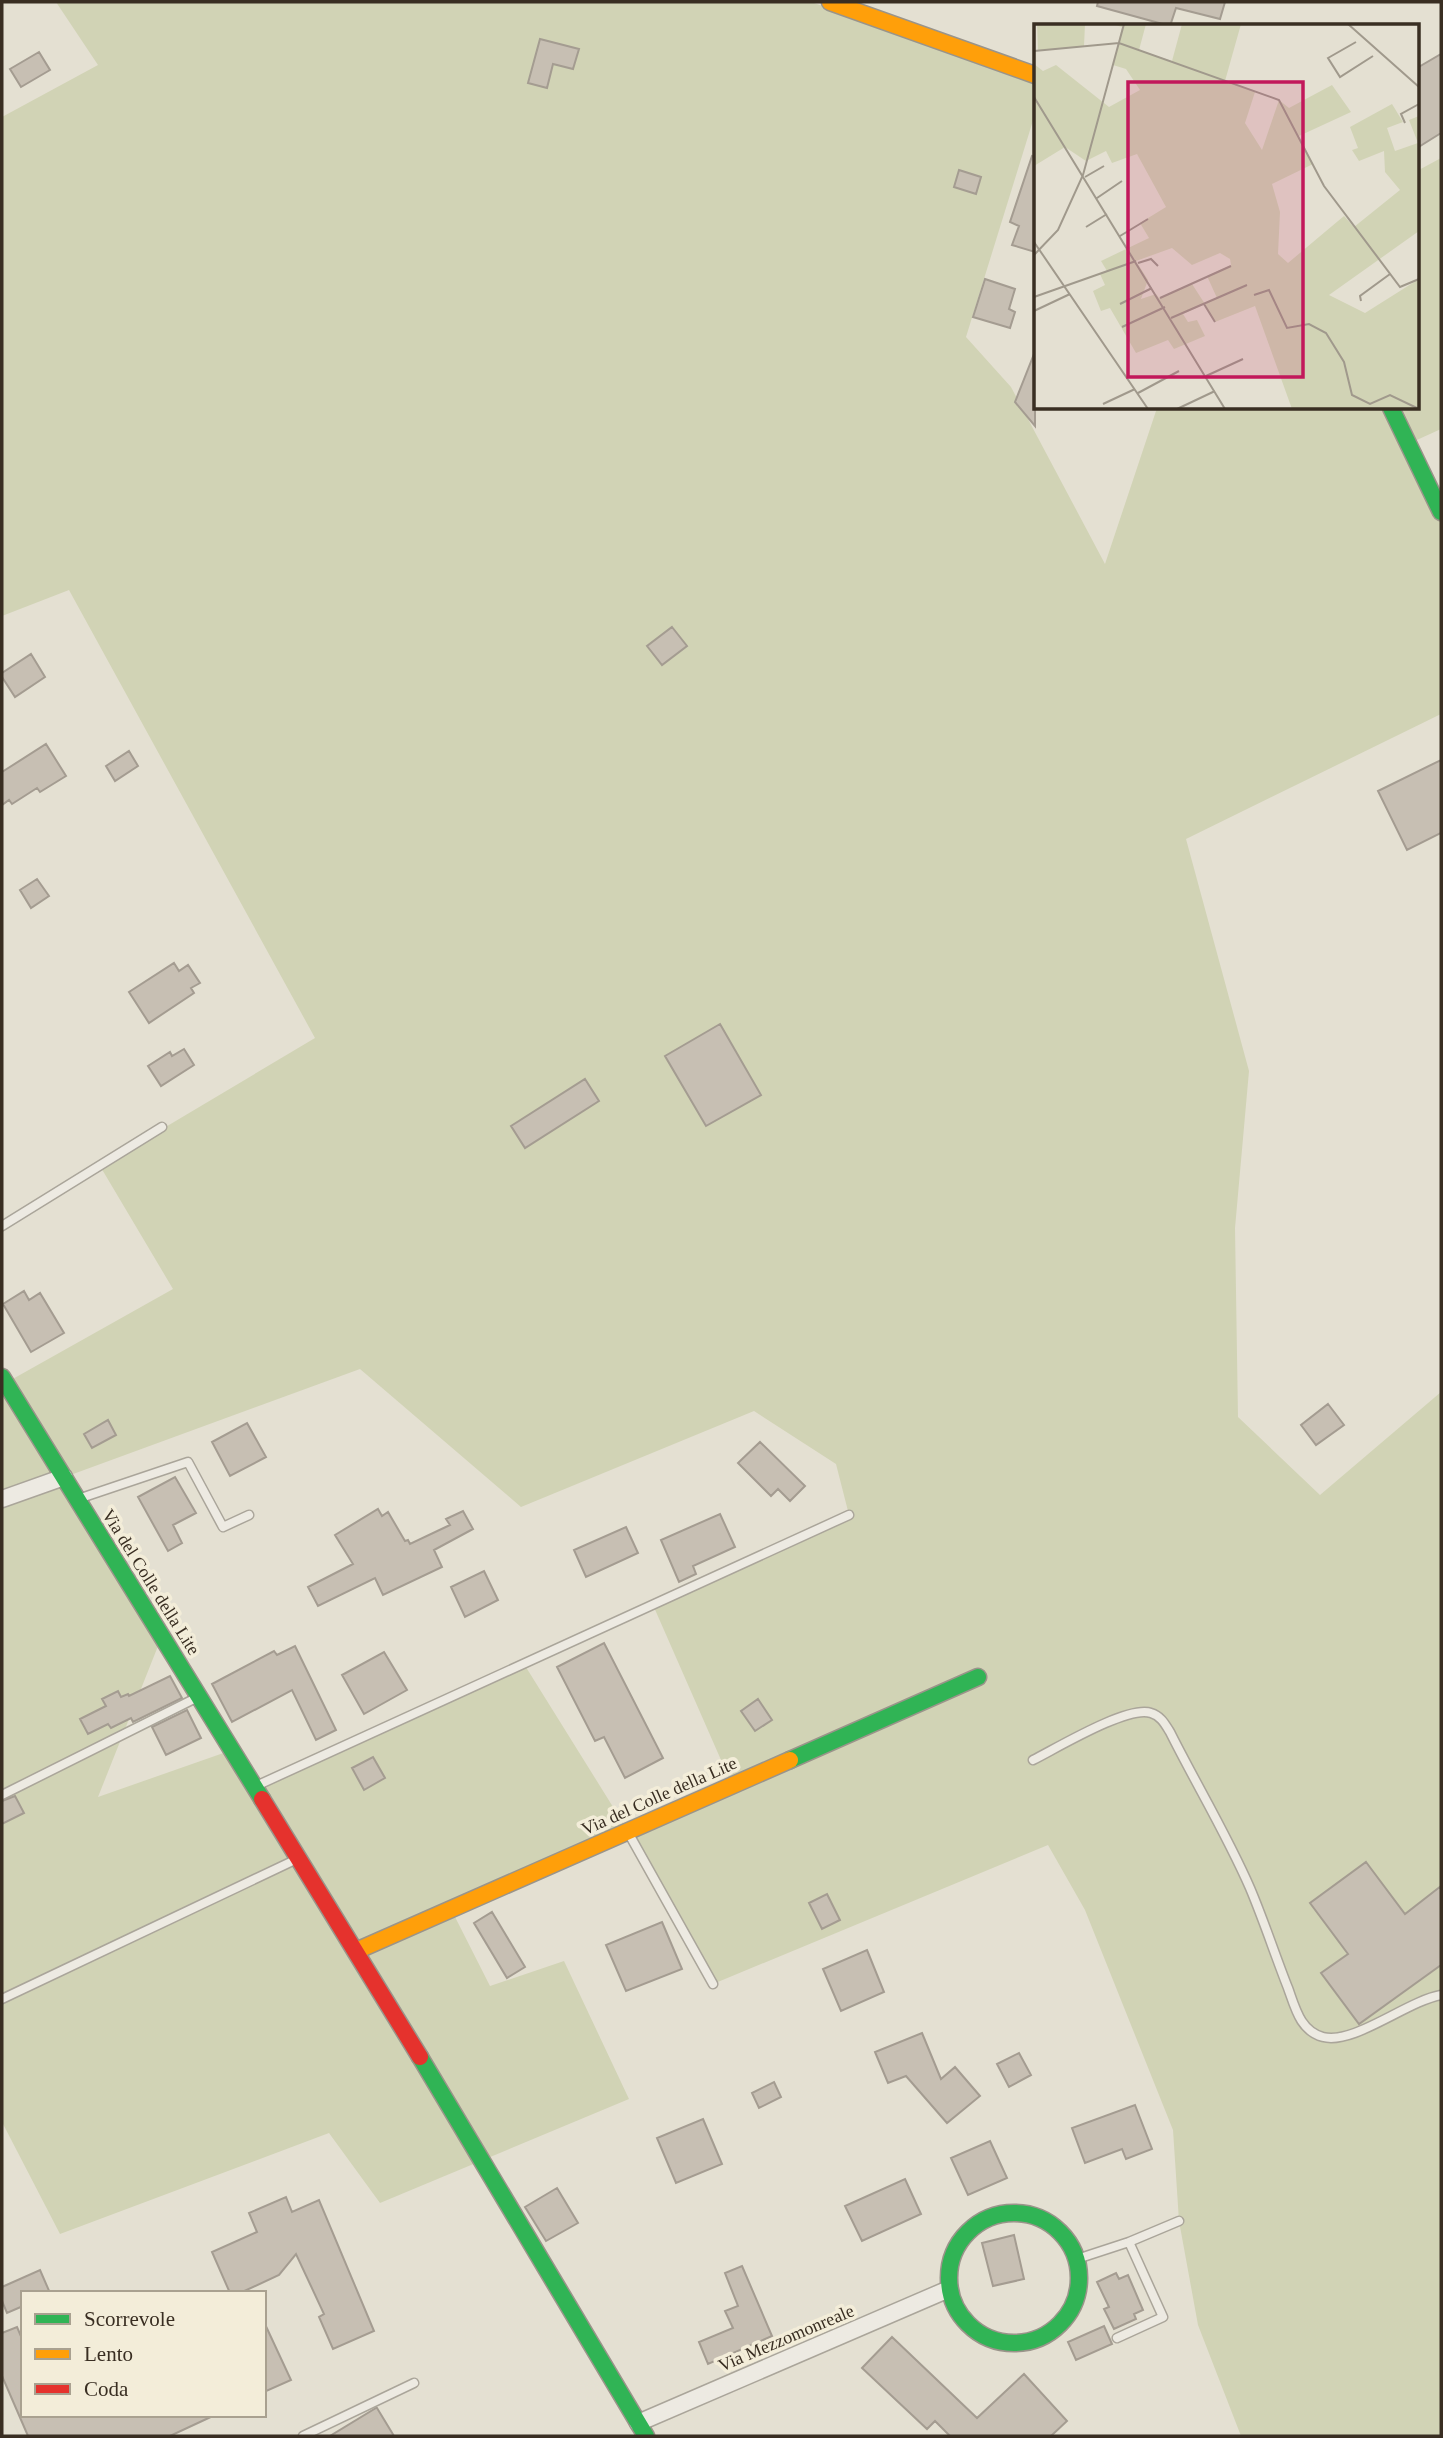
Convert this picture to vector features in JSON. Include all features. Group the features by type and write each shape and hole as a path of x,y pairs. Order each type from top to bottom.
{"street":[{"path":"830,2 1034,75"},
{"path":"1392,410 1441,512"},
{"name":"Via del Colle della Lite","path":"2,1377 356,1951 642,2430"},
{"path":"2,1499 64,1477"},
{"name":"Via del Colle della Lite","path":"356,1951 978,1677"},
{"path":"1018,2212 1038,2217 1055,2227 1068,2241 1077,2259 1080,2281 1075,2301 1065,2320 1048,2334 1029,2342 1007,2343 987,2338 969,2326 956,2309 949,2289 948,2270 954,2250 964,2234 980,2221 999,2214 1018,2212"},
{"name":"Via Mezzomonreale","path":"642,2430 949,2289"}],"lane":[{"path":"2,1226 162,1127"},
{"path":"78,1499 188,1462 223,1527 249,1515"},
{"path":"255,1786 849,1515"},
{"path":"2,1795 199,1697"},
{"path":"1033,1760 1118,1717 1140,1711 1154,1713 1170,1732 1250,1886 1305,2028 1324,2037 1345,2036 1415,2002 1441,1995"},
{"path":"628,1831 713,1984"},
{"path":"2,1998 299,1858"},
{"path":"1077,2259 1129,2242 1179,2221"},
{"path":"1117,2338 1163,2316 1129,2242"},
{"path":"303,2436 414,2383"}],"green space":[{"path":"56,2 811,2 1034,78 1034,117 966,337 1011,387 1105,564 1156,410 1418,410 1418,170 1441,158 1441,429 1408,444 1441,512 1441,714 1186,839 1249,1071 1235,1228 1238,1417 1320,1495 1441,1392 1441,2436 1241,2436 1198,2325 1179,2221 1173,2130 1085,1910 1048,1845 713,1984 628,1832 451,1909 490,1986 564,1961 629,2099 380,2203 329,2133 60,2234 2,2122 2,1385 173,1289 100,1166 315,1038 69,590 2,616 2,117 98,65","holes":["360,1369 521,1507 754,1411 836,1464 849,1515 653,1605 732,1785 628,1831 524,1664 254,1786 232,1750 98,1797 162,1636 65,1477"]}],"building":[{"path":"1098,2 1225,2 1220,19 1176,8 1171,24 1097,6"},
{"path":"540,39 579,49 573,69 553,64 547,88 528,83"},
{"path":"39,52 50,70 21,87 10,69"},
{"path":"1441,54 1441,133 1418,147 1418,67"},
{"path":"1032,156 1034,157 1034,252 1012,245 1019,226 1010,222"},
{"path":"959,170 981,177 976,194 954,187"},
{"path":"985,279 1015,289 1009,309 1015,312 1010,328 973,317"},
{"path":"1034,354 1035,426 1015,402"},
{"path":"672,627 687,646 662,665 647,646"},
{"path":"31,654 45,677 15,697 2,673"},
{"path":"46,744 66,776 40,792 37,788 12,804 9,800 2,805 2,772"},
{"path":"129,751 138,766 115,781 106,766"},
{"path":"1441,760 1441,833 1407,850 1378,791"},
{"path":"37,879 49,896 31,908 20,890"},
{"path":"174,963 179,971 188,965 200,983 191,988 194,993 149,1023 129,992"},
{"path":"720,1024 761,1095 706,1126 665,1056"},
{"path":"184,1049 194,1065 161,1086 148,1066 170,1052 172,1056"},
{"path":"585,1079 599,1101 525,1148 511,1126"},
{"path":"24,1291 29,1300 40,1293 64,1333 31,1352 3,1304"},
{"path":"1328,1404 1344,1425 1316,1445 1301,1425"},
{"path":"108,1420 116,1435 92,1448 84,1434"},
{"path":"247,1423 266,1457 230,1476 212,1442"},
{"path":"760,1442 805,1486 790,1501 778,1489 771,1496 738,1463"},
{"path":"175,1477 196,1513 173,1525 182,1543 168,1551 138,1497"},
{"path":"378,1509 382,1516 388,1512 405,1541 408,1540 410,1544 450,1525 446,1519 463,1511 473,1529 434,1550 442,1567 383,1595 375,1578 318,1606 308,1587 353,1564 335,1535"},
{"path":"720,1514 735,1547 693,1566 696,1574 679,1582 661,1540"},
{"path":"626,1527 638,1553 586,1577 574,1550"},
{"path":"484,1571 498,1600 465,1617 451,1587"},
{"path":"604,1643 663,1758 625,1778 604,1737 595,1741 557,1667"},
{"path":"295,1646 336,1730 316,1740 292,1690 232,1722 212,1684 274,1651 277,1655"},
{"path":"384,1652 407,1690 364,1714 342,1675"},
{"path":"170,1676 182,1698 133,1722 131,1718 111,1728 108,1724 88,1734 80,1719 106,1706 102,1699 118,1691 121,1697 128,1694 129,1696"},
{"path":"758,1699 772,1720 755,1731 741,1711"},
{"path":"187,1710 201,1738 166,1755 152,1727"},
{"path":"373,1757 385,1778 364,1790 352,1768"},
{"path":"15,1796 24,1813 2,1824 2,1801"},
{"path":"1366,1862 1405,1914 1441,1886 1441,1965 1359,2024 1321,1973 1348,1954 1310,1903"},
{"path":"827,1894 840,1920 822,1929 809,1903"},
{"path":"492,1912 525,1967 507,1978 474,1923"},
{"path":"662,1922 682,1969 626,1991 606,1945"},
{"path":"867,1950 884,1992 841,2011 823,1969"},
{"path":"922,2033 941,2079 955,2067 980,2096 947,2123 906,2076 888,2083 875,2052"},
{"path":"1019,2053 1031,2075 1009,2087 997,2064"},
{"path":"774,2082 781,2097 759,2108 752,2093"},
{"path":"1135,2105 1152,2149 1126,2159 1122,2149 1085,2163 1072,2128"},
{"path":"703,2119 722,2164 676,2183 657,2138"},
{"path":"990,2141 1007,2178 968,2195 951,2158"},
{"path":"905,2179 921,2214 862,2241 845,2206"},
{"path":"557,2188 578,2223 546,2241 525,2207"},
{"path":"286,2197 292,2212 319,2200 374,2331 333,2349 319,2317 324,2314 296,2254 279,2275 244,2291 229,2291 212,2252 257,2232 249,2213"},
{"path":"1014,2235 1024,2279 993,2286 982,2243"},
{"path":"742,2266 772,2336 708,2364 699,2342 733,2328 725,2311 738,2306 725,2273"},
{"path":"40,2270 49,2291 21,2291 21,2307 7,2313 2,2301 2,2287"},
{"path":"1116,2273 1119,2279 1128,2275 1143,2310 1134,2314 1136,2319 1114,2329 1104,2309 1109,2307 1097,2282"},
{"path":"266,2326 291,2380 266,2391"},
{"path":"1104,2326 1112,2344 1076,2360 1068,2342"},
{"path":"17,2327 21,2336 21,2417 211,2417 170,2436 28,2436 2,2376 2,2333"},
{"path":"892,2337 977,2418 1024,2374 1067,2421 1051,2436 950,2436 935,2421 927,2429 862,2368"},
{"path":"376,2408 394,2436 330,2436"}],"traffic: fast":[{"path":"1392,410 1441,512"},
{"path":"2,1377 262,1799"},
{"path":"790,1760 978,1677"},
{"path":"420,2057 646,2436"},
{"path":"1014,2213 1039,2218 1060,2232 1074,2253 1079,2278 1074,2303 1060,2324 1039,2338 1014,2343 989,2338 968,2324 954,2303 949,2278 954,2253 968,2232 989,2218 1014,2213"}],"traffic: slow":[{"path":"830,2 1034,75"},
{"path":"356,1951 790,1760"}],"traffic: jam":[{"path":"262,1799 420,2057"}]}
